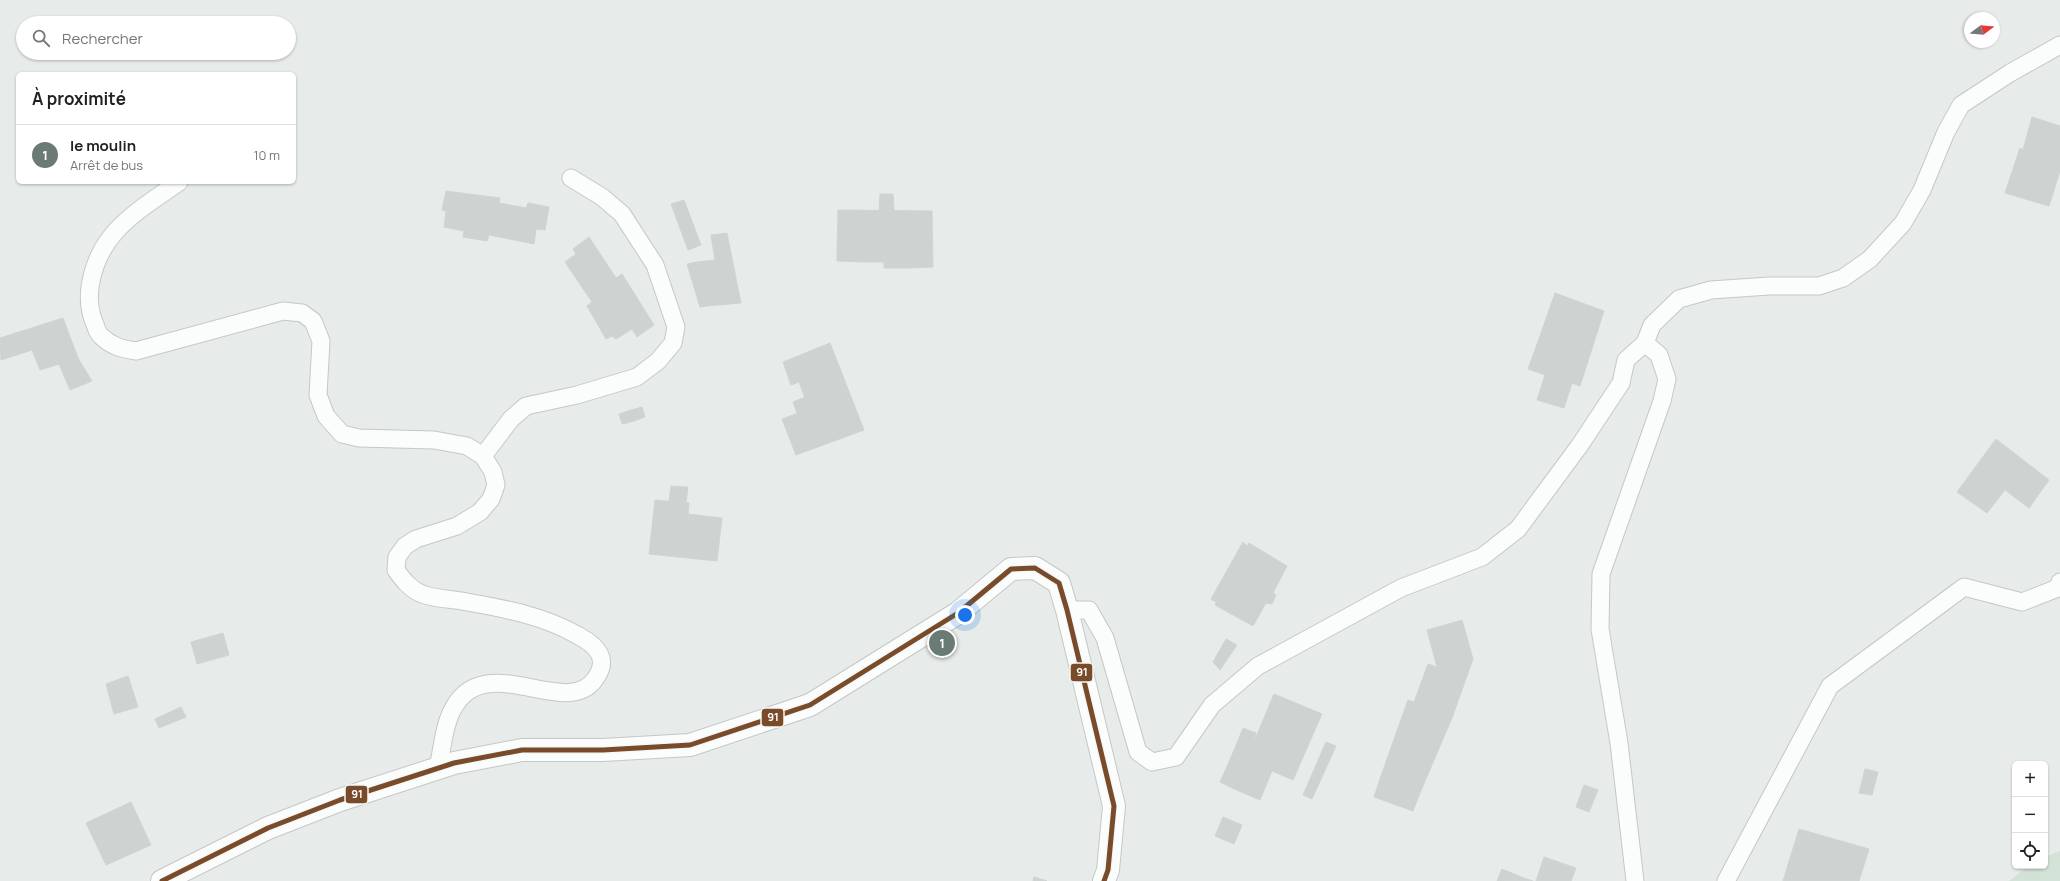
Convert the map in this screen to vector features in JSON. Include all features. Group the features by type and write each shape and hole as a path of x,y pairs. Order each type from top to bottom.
{"street":[{"path":"162,881 268,828 340,800 454,763 522,750 603,750 690,745 810,705 958,613 1011,569 1035,568 1059,583 1067,610 1114,806 1108,870 1104,881"}],"lane":[{"path":"1067,610 1089,610 1105,638 1138,752 1152,762 1176,756 1212,705 1258,666 1401,588 1482,557 1518,529 1580,445 1621,383 1626,360 1645,343 1652,325 1679,299 1711,290 1769,286 1819,286 1843,278 1870,259 1903,223 1922,190 1946,132 1961,106 2010,72 2060,45"},
{"path":"483,456 511,419 526,406 577,395 637,377 658,361 672,343 676,327 654,265 622,214 602,197 571,178"},
{"path":"176,184 142,208 116,231 102,252 91,278 90,313 99,335 118,348 136,352 283,311 302,313 313,321 321,341 318,395 326,416 342,434 359,438 434,440 467,446 483,456 493,472 496,485 491,499 480,512 457,526 416,539 405,546 397,557 396,570 406,584 423,594 511,609 558,624 597,648 601,659 600,671 594,681 580,691 557,693 499,682 484,684 470,690 457,703 450,715 438,768"},
{"path":"1635,881 1619,743 1600,630 1600,599 1601,574 1662,401 1667,379 1659,355 1645,343"},
{"path":"1726,881 1830,686 1964,587 2022,602 2058,588 2060,582"}],"green space":[{"path":"2060,851 2060,881 2009,881 2025,869 2048,869 2048,856"}],"building":[{"path":"2032,117 2060,126 2060,171 2049,206 2005,193 2020,148 2023,150"},
{"path":"446,191 500,198 499,203 526,208 528,203 549,207 545,230 536,229 534,244 489,235 487,241 463,237 464,231 444,227 446,211 442,210"},
{"path":"880,194 893,194 894,210 879,211"},
{"path":"684,200 701,245 688,250 671,204"},
{"path":"838,210 932,211 933,267 910,268 910,253 884,254 884,262 864,262 865,250 837,251"},
{"path":"727,233 741,303 707,306 697,262 715,260 711,235"},
{"path":"589,237 616,278 622,274 654,325 637,337 632,329 616,339 612,336 606,339 587,306 592,302 565,262 576,254 573,249"},
{"path":"865,250 864,262 837,261 837,251"},
{"path":"910,253 910,268 884,268 884,254"},
{"path":"697,262 707,306 700,307 687,264"},
{"path":"1555,293 1604,311 1580,386 1572,383 1564,408 1537,400 1545,375 1551,377 1563,343 1540,336"},
{"path":"63,318 78,358 40,370 32,350 1,360 0,338"},
{"path":"1540,336 1563,343 1551,377 1528,369"},
{"path":"830,343 864,430 796,455 782,419 809,409 799,382 791,385 783,362"},
{"path":"78,358 92,381 70,390 59,364"},
{"path":"805,397 809,409 797,413 793,402"},
{"path":"642,407 645,417 634,421 631,410"},
{"path":"631,410 634,421 622,424 619,414"},
{"path":"1996,439 2049,480 2029,508 2005,490 1987,513 1957,492"},
{"path":"671,486 688,487 686,503 669,501"},
{"path":"655,500 689,503 688,514 722,518 717,561 649,554"},
{"path":"1243,542 1247,546 1216,602 1211,599"},
{"path":"1249,543 1287,566 1273,593 1276,595 1272,604 1266,603 1253,626 1215,605"},
{"path":"1462,620 1473,659 1452,718 1420,793 1380,779 1388,756 1403,762 1413,734 1404,732 1414,702 1428,664 1437,667 1427,630"},
{"path":"223,633 229,655 197,664 191,642"},
{"path":"1226,639 1237,645 1220,670 1213,662"},
{"path":"128,676 138,707 114,714 106,684"},
{"path":"1274,694 1322,714 1293,780 1272,771 1260,800 1232,788 1241,767 1229,762 1239,738 1253,744"},
{"path":"1408,700 1414,702 1404,732 1413,734 1403,762 1388,756"},
{"path":"181,707 186,717 159,728 155,719"},
{"path":"1243,728 1256,733 1253,744 1239,738"},
{"path":"1326,742 1336,746 1312,799 1303,795"},
{"path":"1229,762 1241,767 1232,788 1220,782"},
{"path":"1865,769 1878,772 1872,795 1859,793"},
{"path":"1380,779 1420,793 1413,811 1374,797"},
{"path":"1584,785 1598,790 1589,812 1576,807"},
{"path":"131,802 151,845 106,865 86,823"},
{"path":"1223,817 1242,825 1234,844 1215,836"},
{"path":"1799,829 1827,837 1823,850 1795,842"},
{"path":"1827,837 1869,849 1859,881 1783,881 1795,842 1823,850"},
{"path":"1544,857 1576,868 1571,881 1536,881"},
{"path":"1502,869 1524,878 1533,881 1497,881"},
{"path":"1034,877 1047,881 1033,881"}],"transit line":[{"name":"91","path":"162,881 268,828 340,800 454,763 522,750 603,750 690,745 810,705 958,613 1011,569 1035,568 1059,583 1067,610 1114,806 1108,870 1104,881"}],"place":[{"name":"le moulin","path":"942,643"}]}
